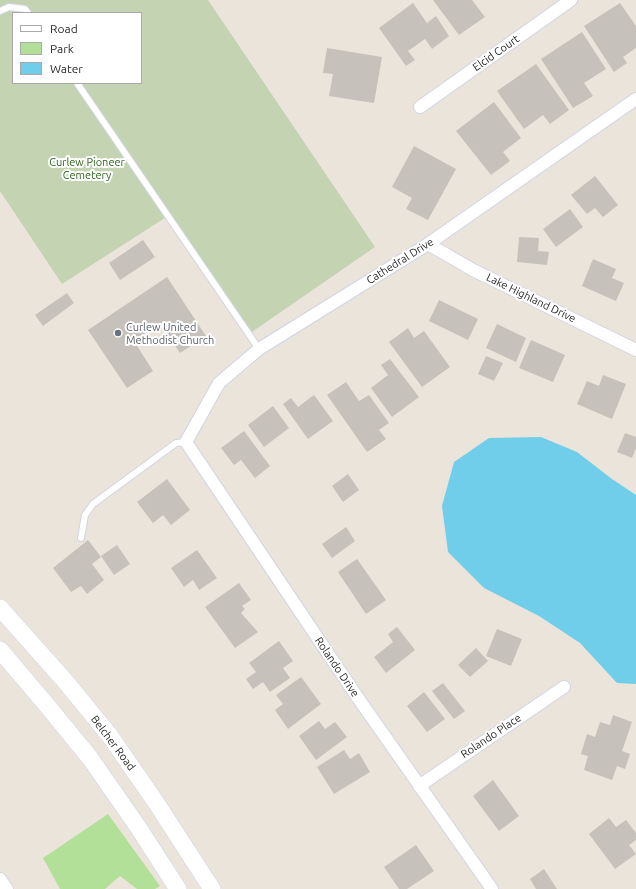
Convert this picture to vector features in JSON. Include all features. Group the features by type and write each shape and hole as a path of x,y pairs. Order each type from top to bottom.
{"main road":[{"name":"Belcher Road","path":"0,608 65,681 110,736 157,804 212,889"},
{"path":"0,650 90,758 138,827 178,889"}],"street":[{"name":"Elcid Court","path":"420,107 571,0"},
{"name":"Cathedral Drive","path":"186,442 219,383 259,350 428,244 636,98"},
{"name":"Lake Highland Drive","path":"428,244 473,270 636,350"},
{"name":"Rolando Drive","path":"186,442 336,666 492,889"},
{"name":"Rolando Place","path":"419,786 564,687"},
{"path":"0,879 7,889"}],"lane":[{"path":"0,11 10,7 25,9 27,12"},
{"path":"78,84 259,350"},
{"path":"81,538 85,515 93,504 176,443 186,442"}],"green space":[{"name":"Curlew Pioneer Cemetery","path":"0,0 208,0 375,247 249,334 168,216 62,284 0,191"},
{"path":"108,814 160,886 155,889 137,889 120,876 105,889 60,889 43,858"}],"water":[{"path":"541,437 577,452 612,479 636,495 636,684 617,683 580,643 539,616 484,588 448,552 442,506 454,462 489,438"}],"building":[{"path":"433,0 472,0 485,17 459,35"},
{"path":"413,3 427,23 436,16 449,36 432,49 425,39 408,51 415,60 406,66 379,28"},
{"path":"620,3 636,26 636,48 623,57 627,63 614,72 584,26"},
{"path":"582,32 606,69 584,83 593,96 573,108 541,59"},
{"path":"327,48 382,57 374,103 329,96 333,74 323,73"},
{"path":"536,64 569,110 550,124 543,115 524,129 497,91"},
{"path":"494,102 521,138 503,152 510,161 491,175 456,131"},
{"path":"414,146 456,169 428,220 406,209 412,198 392,187"},
{"path":"595,176 618,205 603,217 595,208 587,214 571,195"},
{"path":"570,209 583,227 556,247 543,229"},
{"path":"519,237 539,238 538,251 549,252 547,265 517,262"},
{"path":"143,240 155,257 120,280 109,263"},
{"path":"593,259 616,269 612,278 624,283 616,301 582,286"},
{"name":"Curlew United Methodist Church","path":"167,277 206,336 180,353 160,324 134,341 153,371 127,388 88,330"},
{"path":"67,293 74,303 43,326 35,315"},
{"path":"439,300 478,319 468,340 429,321"},
{"path":"497,324 526,338 516,362 486,348"},
{"path":"408,328 414,338 424,331 450,367 422,387 389,342"},
{"path":"531,340 565,355 553,382 519,368"},
{"path":"486,356 503,363 494,381 478,374"},
{"path":"390,359 419,397 392,417 371,388 388,375 381,365"},
{"path":"603,375 626,384 612,419 577,404 587,381 599,386"},
{"path":"346,382 359,401 369,395 389,423 379,430 386,439 367,452 327,395"},
{"path":"314,395 333,421 308,439 283,404 291,398 298,407"},
{"path":"273,406 289,428 264,447 248,425"},
{"path":"244,431 270,466 255,478 241,460 234,465 221,448"},
{"path":"625,433 636,437 636,448 632,458 617,452"},
{"path":"348,474 359,490 343,502 332,486"},
{"path":"167,479 190,510 171,525 163,515 153,523 137,502"},
{"path":"346,527 355,541 332,558 322,544"},
{"path":"88,540 101,557 92,564 104,580 87,594 81,586 71,592 53,568"},
{"path":"117,545 130,564 114,575 101,556"},
{"path":"197,550 217,578 199,590 193,580 184,587 171,568"},
{"path":"357,559 386,600 366,614 338,572"},
{"path":"239,583 251,600 242,606 245,609 241,613 258,632 235,648 205,607"},
{"path":"397,627 415,650 386,673 374,657 393,642 388,634"},
{"path":"497,629 522,639 511,666 486,656"},
{"path":"279,641 293,661 283,668 290,678 270,692 263,682 253,689 246,679 256,672 249,663"},
{"path":"476,648 488,661 470,677 458,665"},
{"path":"301,677 321,704 288,729 275,710 283,704 276,695"},
{"path":"443,683 465,711 454,719 432,691"},
{"path":"424,692 445,719 427,732 407,706"},
{"path":"613,715 632,722 622,751 630,754 625,769 617,766 612,780 584,770 588,756 581,754 587,734 595,737 600,722 610,725"},
{"path":"319,721 325,729 335,722 347,737 316,760 299,736"},
{"path":"344,750 350,759 359,753 370,772 334,794 317,767"},
{"path":"493,780 519,816 499,831 473,796"},
{"path":"609,818 616,827 626,820 636,833 636,840 629,845 636,854 615,869 589,834"},
{"path":"416,845 434,871 407,889 399,889 384,867"},
{"path":"544,869 557,889 536,889 530,879"}],"place":[{"name":"Curlew United Methodist Church","path":"118,333"}]}
